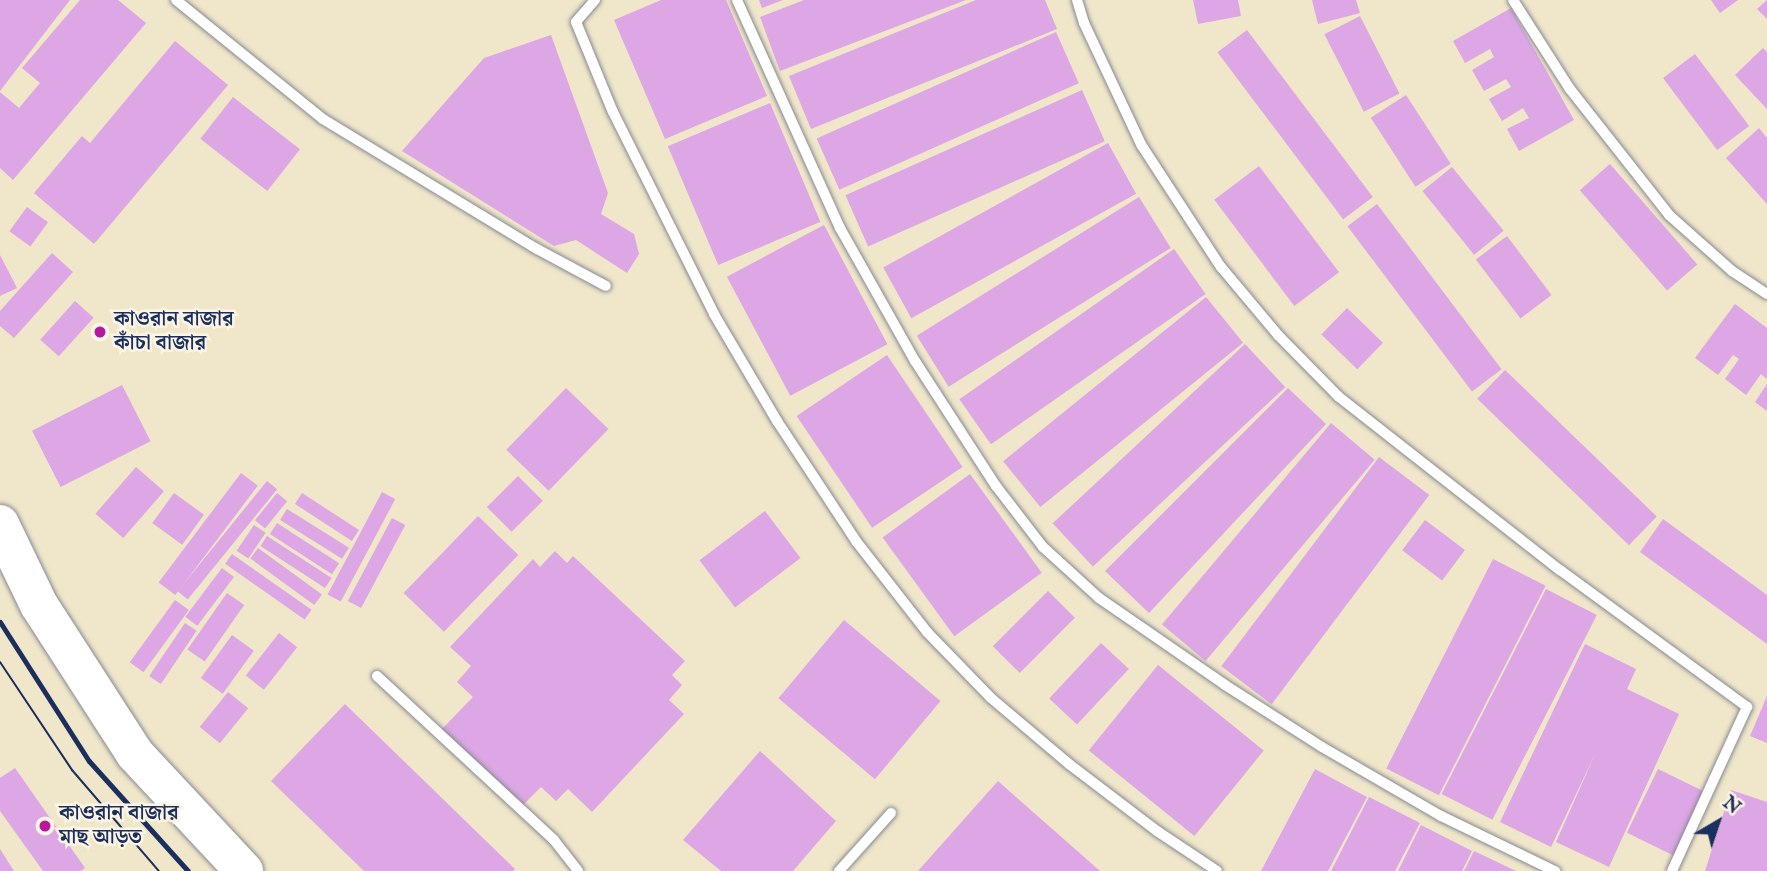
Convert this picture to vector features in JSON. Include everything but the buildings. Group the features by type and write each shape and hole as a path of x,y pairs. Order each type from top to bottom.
{"highway":[{"path":"0,524 40,605 135,754 244,871"}],"lane":[{"path":"176,0 323,119 537,249 606,286"},
{"path":"595,0 576,22 612,112 714,314 777,421 856,541 927,632 990,698 1069,764 1157,831 1217,871"},
{"path":"737,0 840,228 908,349 996,486 1043,547 1099,598 1322,747 1441,816 1555,871"},
{"path":"1077,0 1084,23 1142,146 1221,267 1278,335 1339,397 1560,570 1746,707 1672,871"},
{"path":"1513,0 1570,89 1668,215 1732,271 1767,294"},
{"path":"377,676 554,840 578,871"},
{"path":"839,871 891,813"}],"tram line":[{"path":"0,662 72,770 159,871"}],"railway":[{"path":"0,622 89,761 188,871"}],"place":[{"name":"কাওরান বাজার কাঁচা বাজার","path":"100,332"},
{"name":"কাওরান বাজার মাছ আড়ত","path":"45,826"}]}
